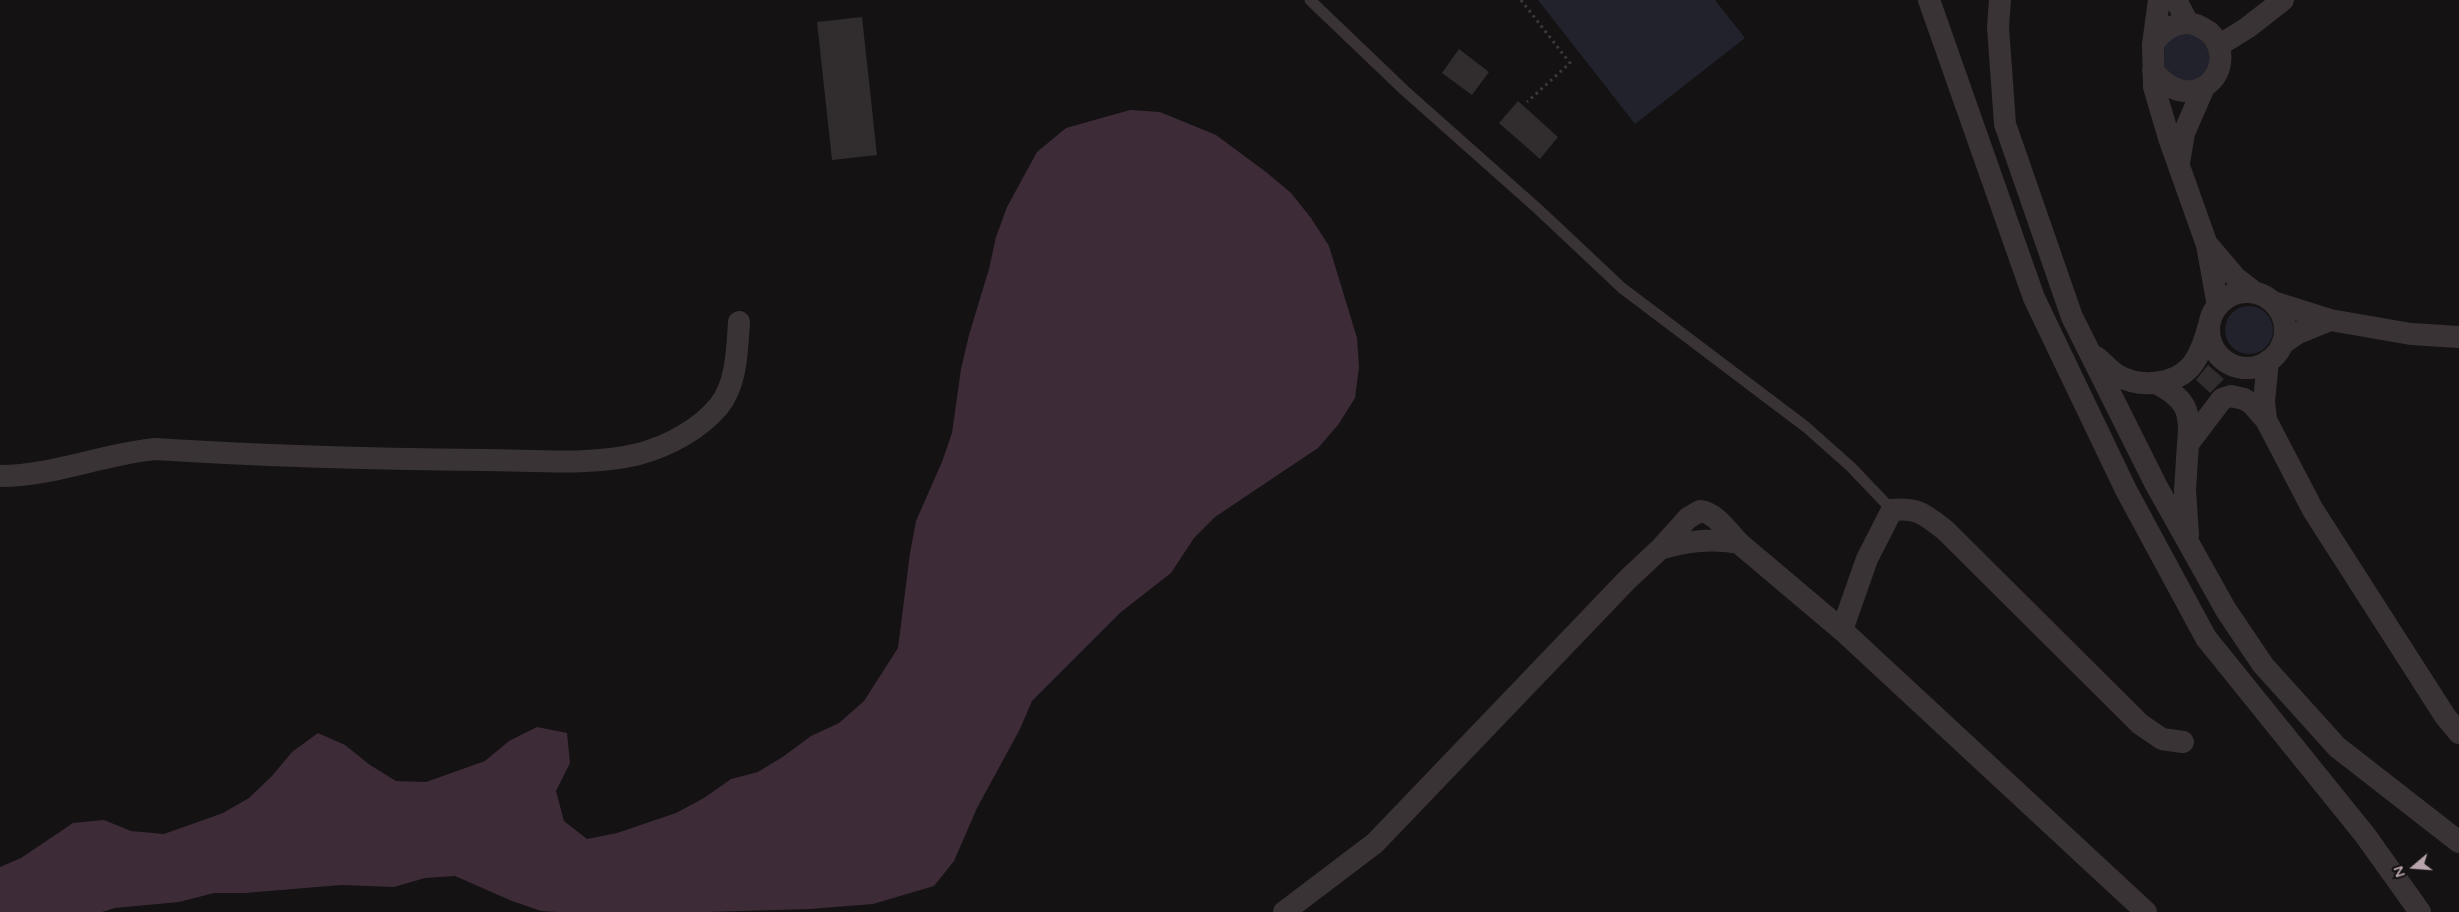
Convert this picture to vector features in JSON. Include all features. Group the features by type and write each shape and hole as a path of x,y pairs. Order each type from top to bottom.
{"street":[{"path":"1929,0 2034,298 2131,499 2206,638 2365,835 2420,912"},
{"path":"2000,0 1998,27 2004,124 2072,317 2156,484 2226,610 2264,665 2336,747 2459,842"},
{"path":"2158,0 2153,44 2153,71 2156,95 2207,245 2214,315 2213,346 2219,354 2236,366 2266,358"},
{"path":"2176,0 2188,23"},
{"path":"2218,46 2247,28 2283,0"},
{"path":"2153,44 2166,30 2175,25 2188,23 2205,29 2218,46 2220,64 2217,73 2204,87 2184,133 2179,167"},
{"path":"2153,71 2161,82 2177,91 2195,91 2204,87"},
{"path":"2207,245 2236,278 2264,297 2280,311 2284,322 2285,333 2266,358 2264,401 2266,420"},
{"path":"2088,349 2116,374 2130,381 2156,383 2168,381 2191,366 2198,355 2214,315 2234,294 2264,297 2330,320 2411,334 2459,337"},
{"path":"2188,444 2222,399 2266,358 2298,333 2330,320"},
{"path":"0,476 51,470 129,452 155,449 359,459 592,460 640,454 674,440 692,429 718,406 731,380 739,322"},
{"path":"2156,383 2173,392 2182,402 2189,415 2190,426 2185,490 2188,541"},
{"path":"2222,399 2231,396 2244,399 2252,404 2266,420 2313,510 2445,716 2459,733"},
{"path":"1842,630 1867,559 1892,510 1909,508 1924,514 1945,530 2140,724 2162,739 2184,742"},
{"path":"1284,912 1375,843 1621,586 1660,549 1688,518 1700,511 1706,512 1717,521 1739,543 1842,630 2146,912"}],"lane":[{"path":"1310,0 1404,90 1538,209 1622,288 1806,426 1851,467 1892,510"}],"path":[{"path":"1521,0 1570,62 1527,102"}],"shaded area":[{"path":"1538,0 1715,0 1745,38 1635,124"},
{"path":"2195,33 2207,48 2210,61 2208,68 2203,74 2187,84 2165,74 2164,41 2170,35"},
{"path":"1130,110 1160,112 1216,135 1291,193 1311,218 1329,246 1357,338 1359,367 1355,398 1338,425 1318,448 1215,517 1194,538 1171,573 1121,612 1032,701 1020,729 977,808 954,861 934,886 873,904 810,909 708,912 557,912 541,911 512,901 455,876 425,878 394,887 341,885 245,893 214,893 179,902 115,908 102,912 0,912 0,867 21,858 73,823 104,820 131,831 164,834 223,813 249,798 272,776 292,752 318,733 345,745 370,765 396,781 426,782 485,761 509,741 537,727 567,733 570,763 556,791 564,821 587,839 617,833 676,813 704,798 731,779 758,772 811,736 839,723 864,701 898,648 916,521 942,462 952,433 961,369 969,335 989,269 996,237 1007,207 1037,152 1066,128"},
{"path":"2244,306 2254,306 2266,313 2273,325 2273,335 2266,347 2254,354 2244,354 2236,350 2229,343 2225,335 2225,325 2229,317 2236,310"}],"building":[{"path":"862,17 877,155 832,160 817,22"},
{"path":"1459,49 1489,72 1472,95 1442,73"},
{"path":"1518,101 1558,137 1540,159 1499,123"},
{"path":"2208,365 2224,379 2210,393 2196,380"}]}
